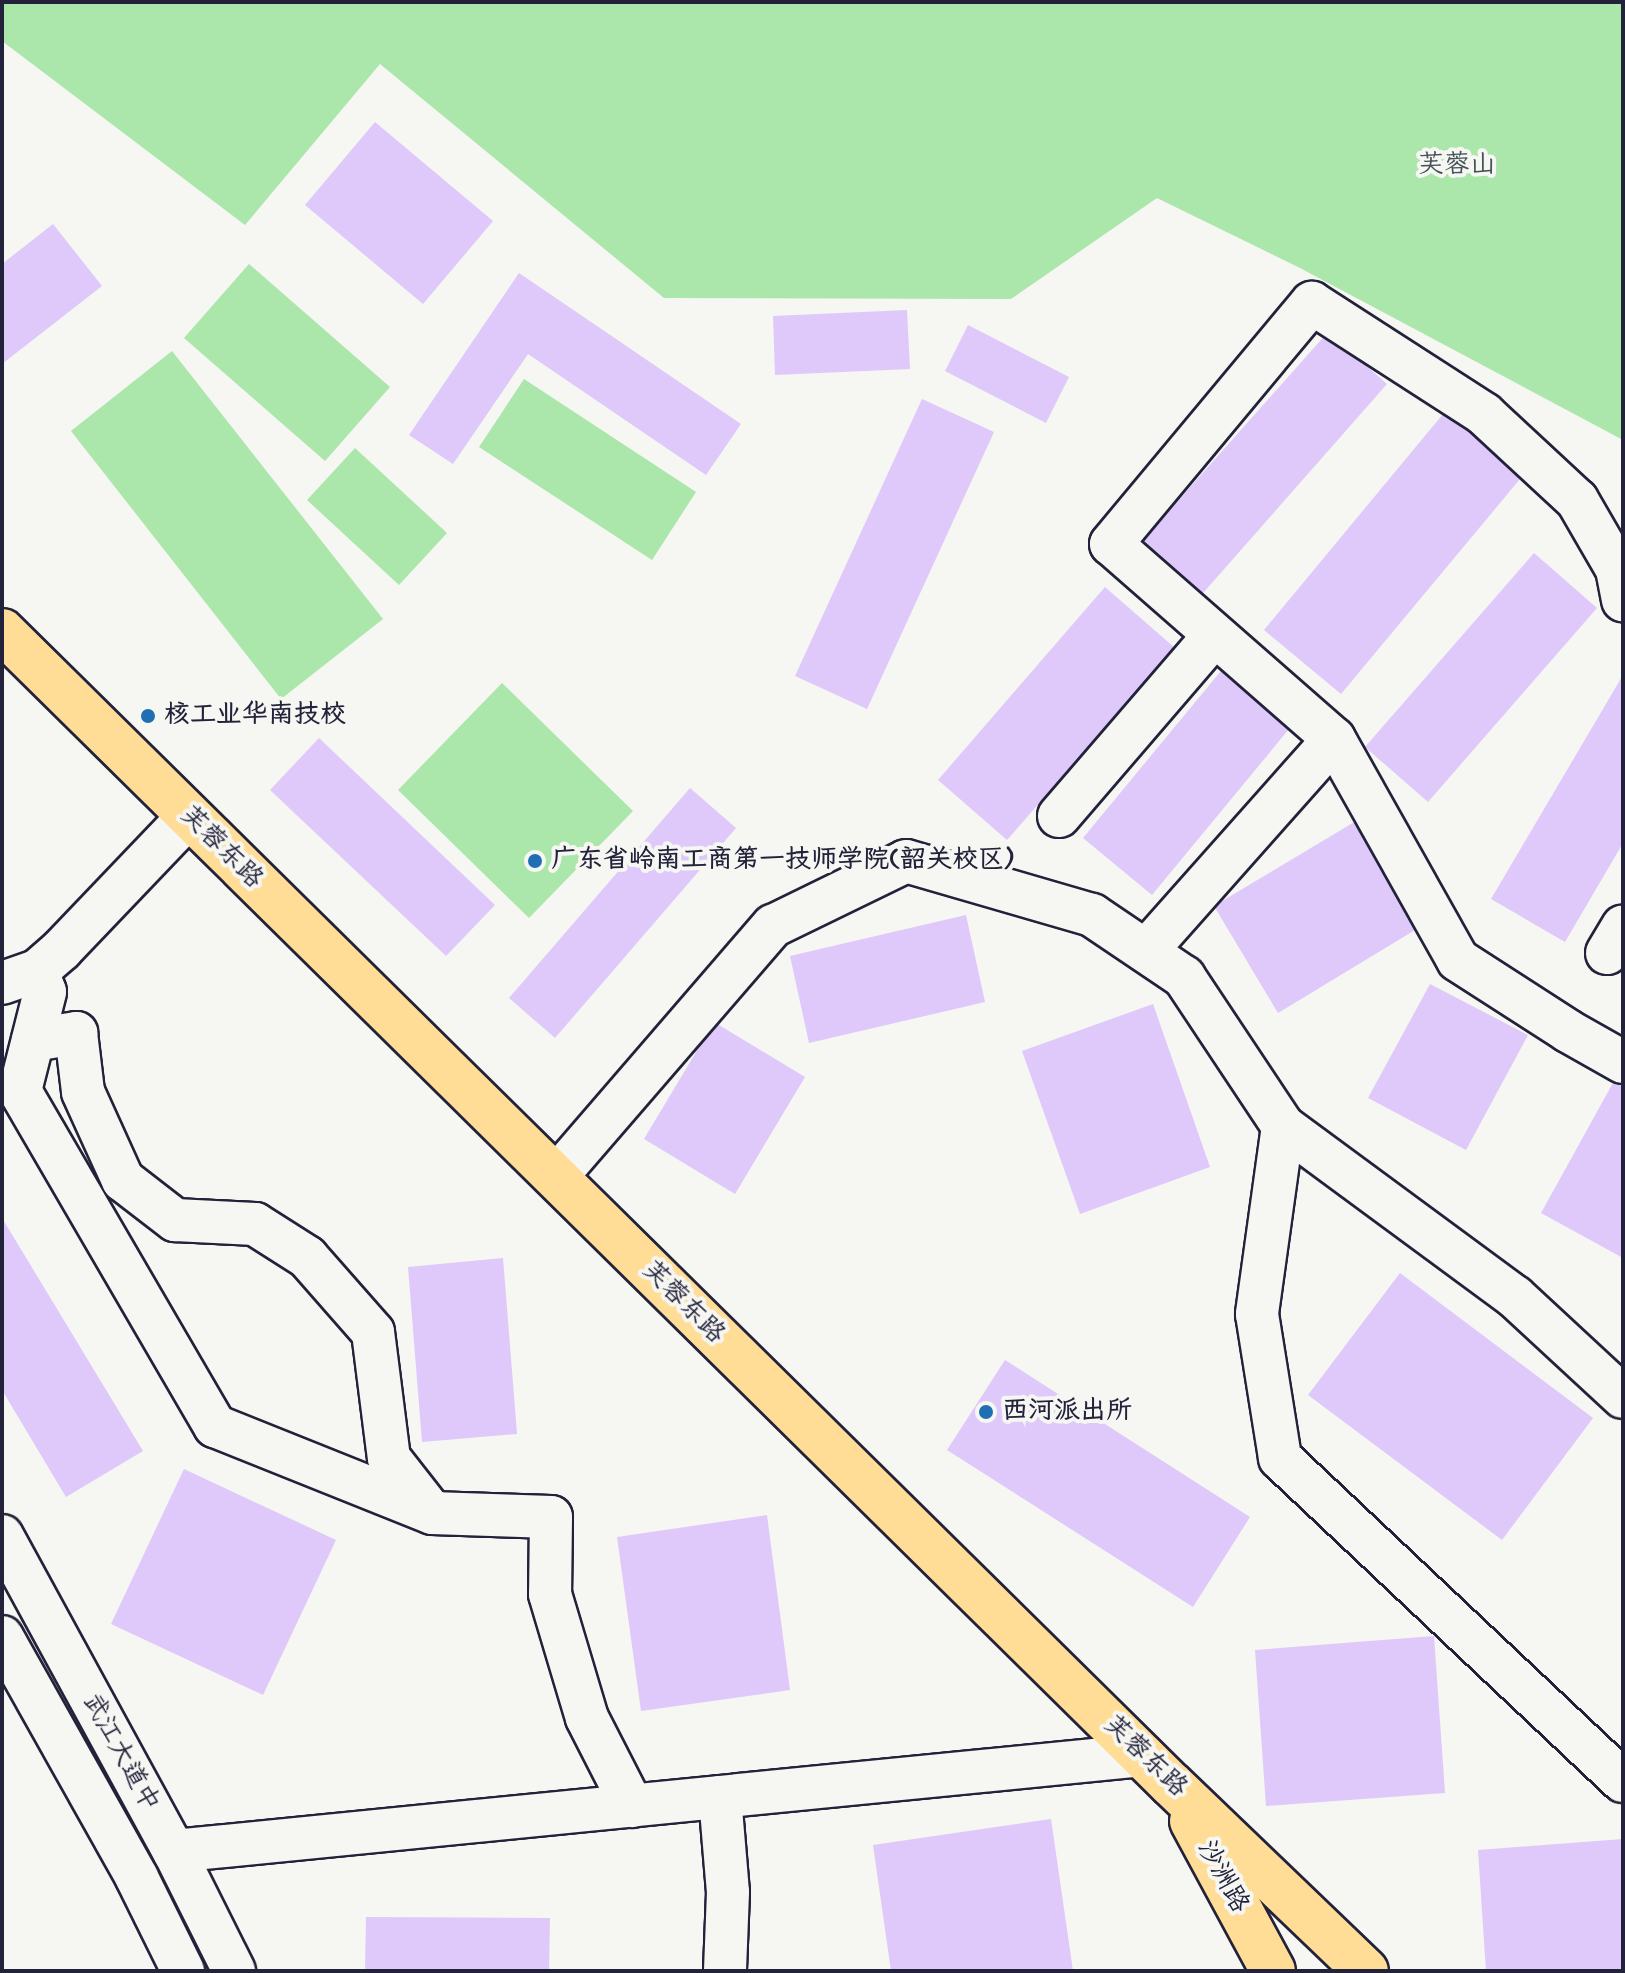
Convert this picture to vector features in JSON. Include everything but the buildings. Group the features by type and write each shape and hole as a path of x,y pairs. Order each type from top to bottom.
{"main road":[{"name":"芙蓉东路","path":"2,631 1157,1770 1366,1971"},
{"name":"沙洲路","path":"1157,1770 1273,1971"}],"street":[{"path":"1623,600 1617,569 1577,500 1484,414 1312,303 1111,544 1213,637 1334,739 1458,960 1568,1031 1623,1062"},
{"path":"1059,816 1213,637"},
{"path":"1146,951 1334,739"},
{"path":"189,816 62,949 19,977 45,992 20,1091 215,1426 432,1513 551,1517 550,1594 587,1718 632,1806"},
{"path":"556,1177 773,926 906,861 1092,915 1184,977 1283,1126 1515,1297 1623,1397"},
{"path":"33,1040 76,1033 83,1092 123,1180 175,1220 255,1224 307,1257 373,1332 389,1458 432,1513"},
{"path":"1283,1126 1257,1314 1280,1458 1623,1781"},
{"name":"武江大道中","path":"2,1536 174,1851 234,1971"},
{"name":"武江大道中","path":"2,1637 137,1878 183,1971"},
{"path":"174,1851 720,1797 1157,1770"},
{"path":"720,1797 728,1892 725,1971"}],"green space":[{"name":"芙蓉山","path":"2,2 1623,2 1623,440 1300,268 1157,198 1011,299 664,298 380,64 245,225 2,41"},
{"path":"249,264 390,387 325,461 184,338"},
{"path":"172,351 383,619 281,699 71,431"},
{"path":"524,379 696,492 652,560 479,447"},
{"path":"355,448 447,533 399,585 307,500"},
{"path":"502,683 633,811 529,918 398,790"}],"place":[{"name":"核工业华南技校","path":"148,716"},
{"name":"广东省岭南工商第一技师学院(韶关校区)","path":"535,861"},
{"name":"西河派出所","path":"986,1412"}]}
